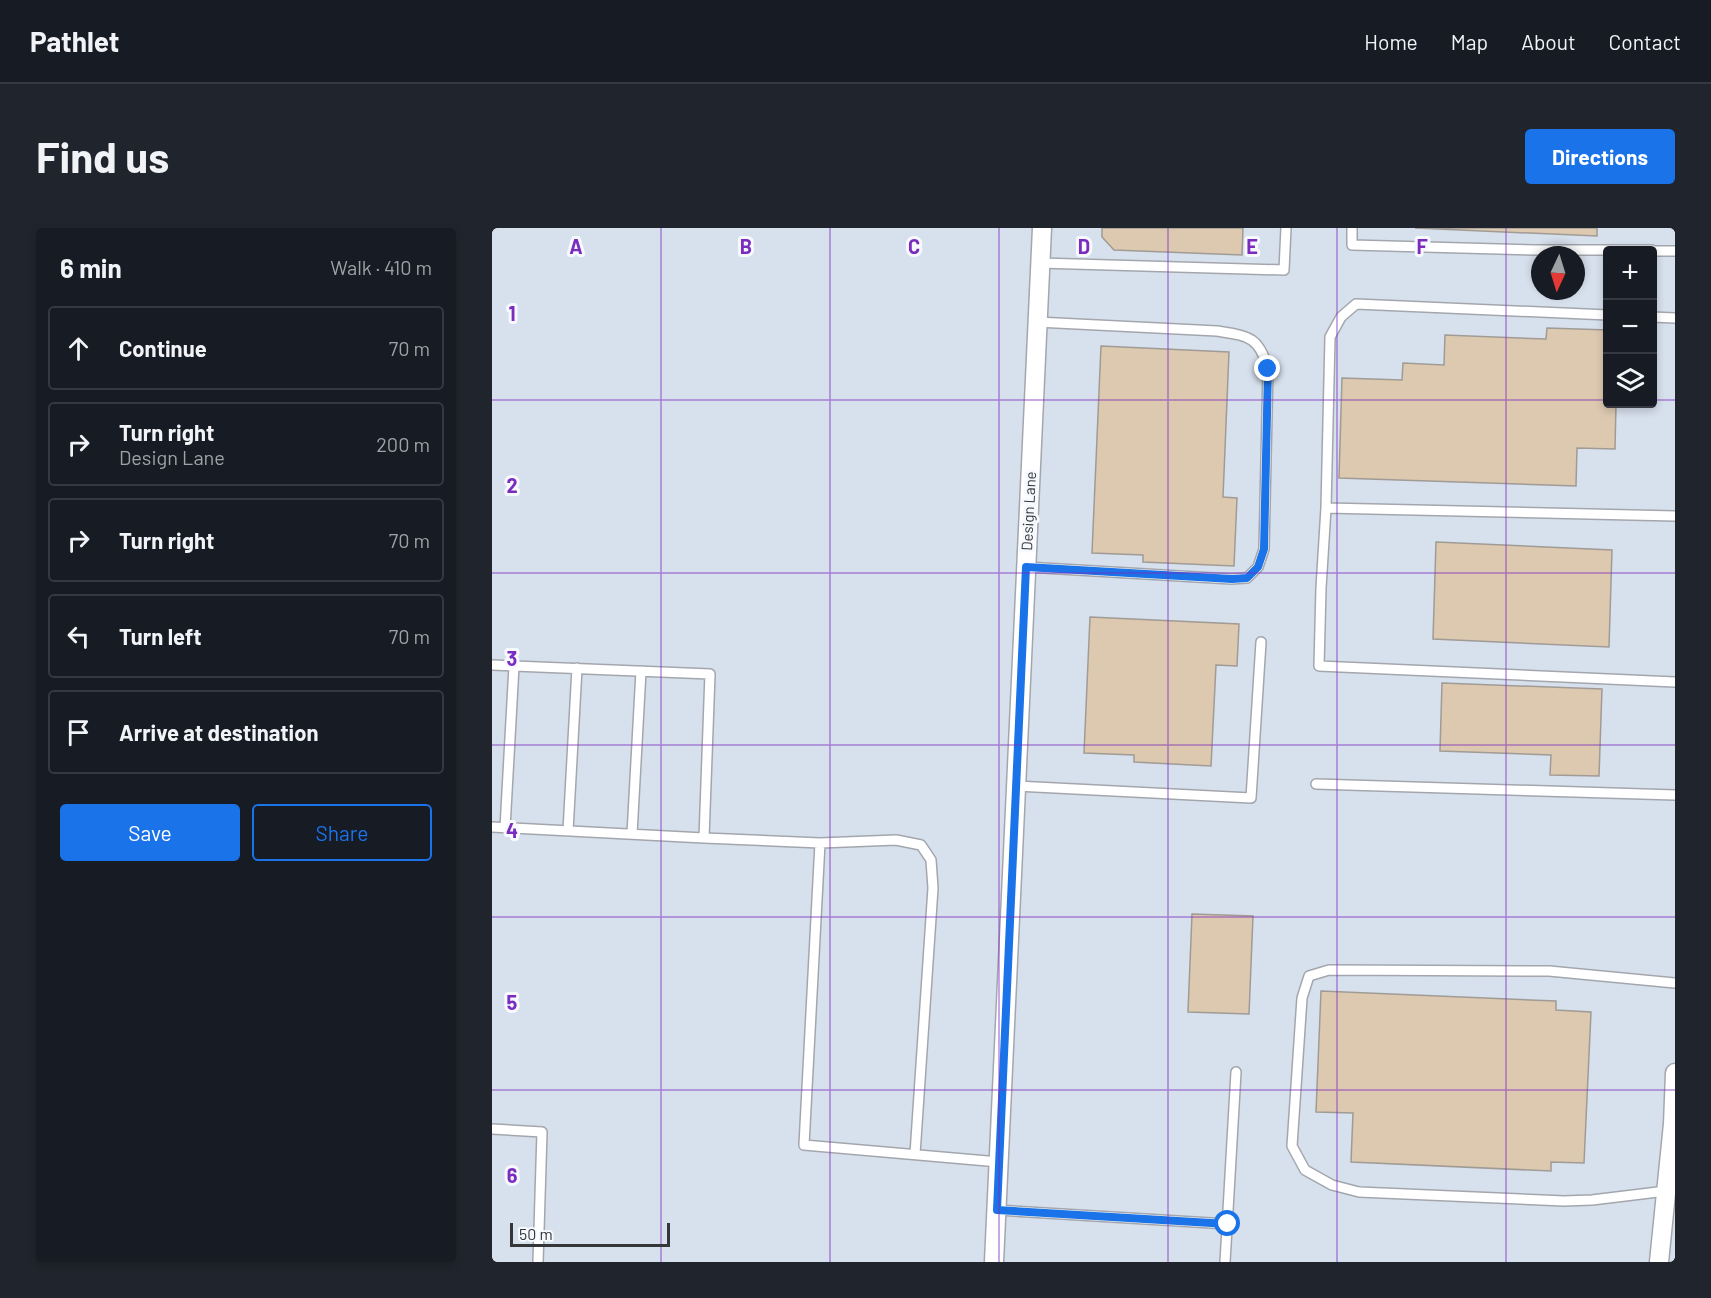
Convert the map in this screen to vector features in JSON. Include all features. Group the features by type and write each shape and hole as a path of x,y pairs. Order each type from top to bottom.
{"street":[{"name":"Design Lane","path":"994,1262 1042,228"},
{"path":"1659,1262 1674,1116 1675,1073"}],"lane":[{"path":"1040,263 1284,270 1286,228"},
{"path":"1352,228 1352,245 1603,250"},
{"path":"1657,250 1675,251"},
{"path":"1603,315 1356,304 1341,317 1329,337 1326,508 1319,666 1675,682"},
{"path":"1657,317 1675,318"},
{"path":"1026,567 1247,578 1258,567 1264,549 1268,369 1264,353 1256,342 1241,335 1217,330 1037,322"},
{"path":"1326,508 1675,516"},
{"path":"1016,786 1251,798 1260,642"},
{"path":"492,664 710,674 704,838"},
{"path":"505,828 514,666"},
{"path":"568,831 577,668"},
{"path":"632,834 641,671"},
{"path":"1316,784 1675,795"},
{"path":"492,827 820,843 896,840 921,845 931,860 933,888 915,1154"},
{"path":"820,843 804,1145 999,1161"},
{"path":"1666,1191 1564,1201 1359,1192 1332,1185 1305,1170 1292,1146 1302,998 1309,976 1329,970 1549,971 1675,983"},
{"path":"1225,1262 1236,1072"},
{"path":"492,1129 542,1132 538,1262"},
{"path":"997,1210 1228,1224"}],"shaded area":[{"path":"492,228 1675,228 1675,1262 492,1262"}],"building":[{"path":"1102,228 1243,228 1242,255 1114,250 1102,237"},
{"path":"1415,228 1597,228 1597,236"},
{"path":"1547,328 1603,330 1603,408 1616,408 1615,449 1577,448 1576,486 1339,478 1342,378 1402,380 1403,363 1444,365 1445,335 1546,339"},
{"path":"1101,346 1229,352 1223,497 1237,498 1234,566 1143,562 1143,555 1092,553"},
{"path":"1436,542 1612,550 1609,647 1433,639"},
{"path":"1090,617 1239,624 1237,666 1216,665 1211,766 1134,762 1134,755 1084,753"},
{"path":"1442,683 1602,689 1599,776 1550,775 1551,755 1440,751"},
{"path":"1192,914 1253,916 1249,1014 1188,1012"},
{"path":"1321,991 1556,1001 1556,1010 1591,1012 1584,1163 1551,1162 1551,1171 1351,1162 1353,1113 1316,1112"}],"route":[{"path":"1228,1224 997,1210 1026,567 1247,578 1258,567 1264,549 1268,369"}]}
